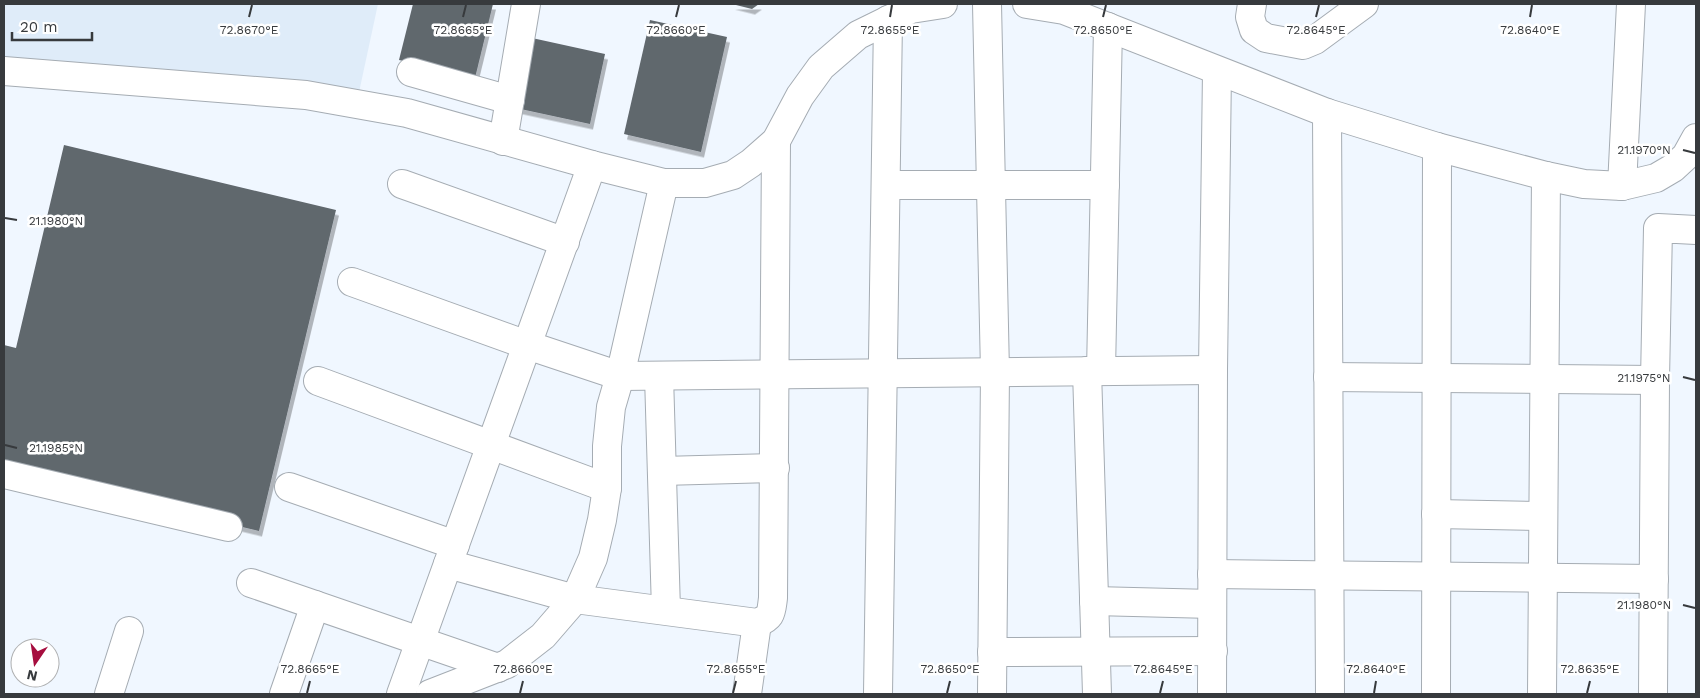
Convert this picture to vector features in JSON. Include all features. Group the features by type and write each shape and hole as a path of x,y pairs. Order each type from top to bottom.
{"street":[{"path":"503,140 526,4"},
{"path":"4,71 306,95 407,113 592,165 664,183 705,183 733,175 751,163 776,141 800,96 821,68 858,34 911,9 942,4"},
{"path":"987,4 995,372 992,694"},
{"path":"1027,4 1064,10 1327,113 1437,147 1546,176 1584,184 1622,186 1656,178 1672,168 1693,150"},
{"path":"1252,4 1250,17 1254,30 1266,38 1304,45 1315,40 1364,4"},
{"path":"1622,186 1631,4"},
{"path":"878,694 888,20"},
{"path":"1097,694 1094,601 1094,371 1105,185 1108,27"},
{"path":"1212,694 1213,370 1217,71"},
{"path":"411,72 510,100"},
{"path":"1327,113 1330,694"},
{"path":"288,487 451,554 575,598 757,623 767,619 771,612 773,598 776,141"},
{"path":"1436,694 1437,147"},
{"path":"401,694 592,165"},
{"path":"1542,694 1546,176"},
{"path":"439,693 507,664 543,636 575,598 593,558 607,488 607,446 611,407 620,376 664,183"},
{"path":"402,184 565,242"},
{"path":"886,185 1105,185"},
{"path":"1653,694 1658,228 1696,230"},
{"path":"352,282 527,345 620,376 1213,370"},
{"path":"659,376 666,610"},
{"path":"1328,377 1655,380"},
{"path":"318,381 607,488"},
{"path":"662,471 775,468"},
{"path":"4,474 228,526"},
{"path":"1436,514 1543,516"},
{"path":"1212,574 1654,579"},
{"path":"251,583 498,668"},
{"path":"1094,601 1212,604"},
{"path":"284,694 316,606"},
{"path":"747,694 757,623"},
{"path":"109,694 129,631"},
{"path":"992,652 1212,651"}],"shaded area":[{"path":"4,4 378,4 358,97 4,65"}],"building":[{"path":"413,4 493,4 475,78 399,60"},
{"path":"732,4 759,4 752,9"},
{"path":"650,20 727,37 701,152 624,134"},
{"path":"532,38 605,54 590,124 516,108"},
{"path":"64,145 336,210 259,531 4,470 4,345 16,348"}]}
